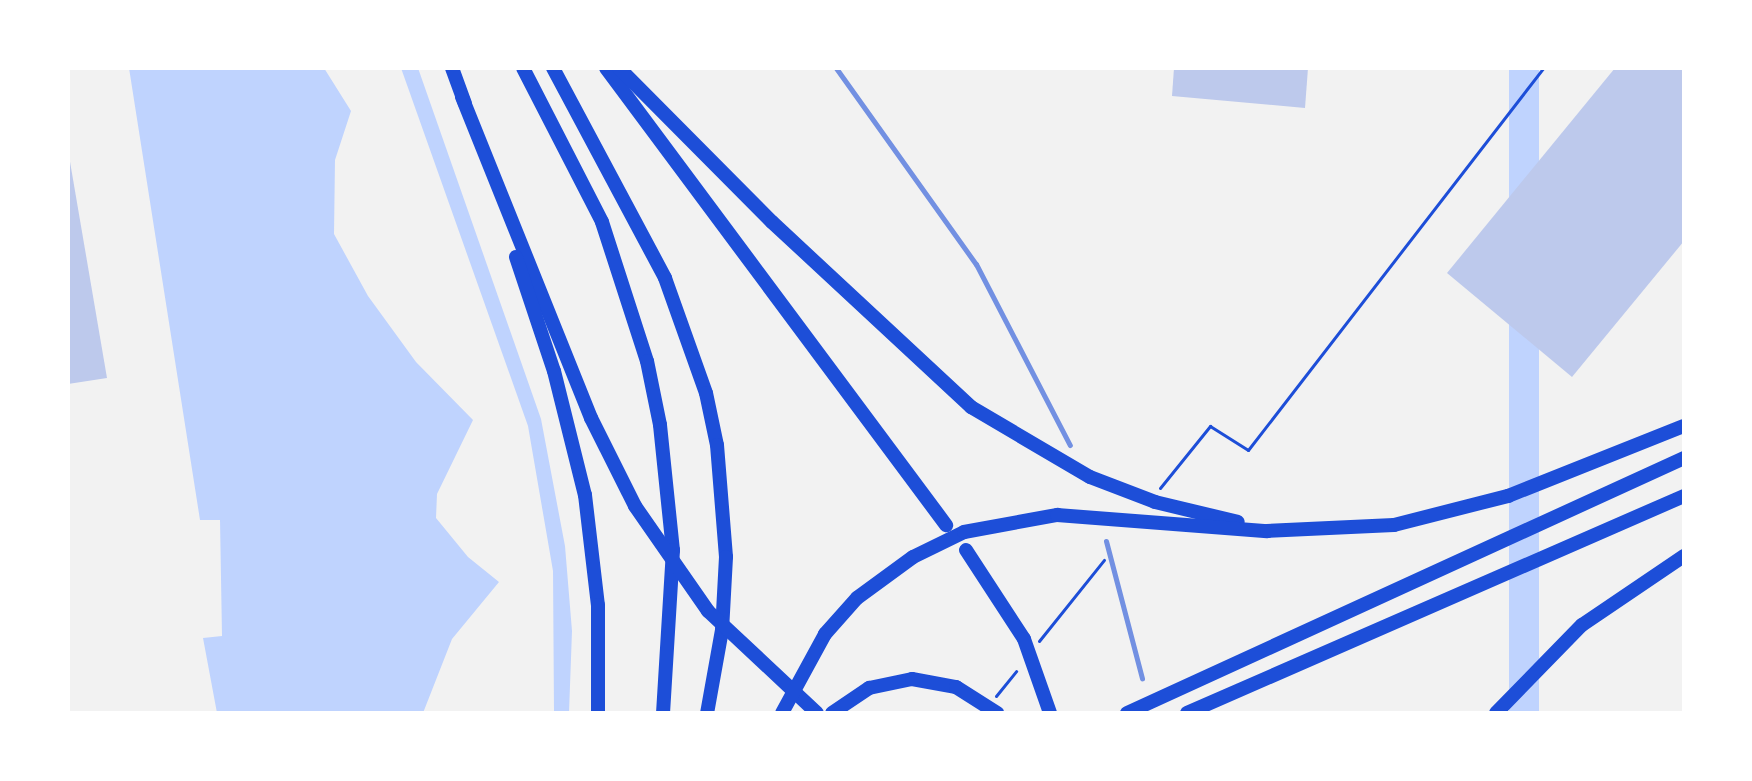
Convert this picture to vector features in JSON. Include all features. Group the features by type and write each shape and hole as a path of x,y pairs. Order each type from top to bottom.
{"highway":[{"path":"452,68 554,371 579,461 598,605 598,713"},
{"path":"523,68 602,222 647,361 660,425 672,539 672,616 663,713"},
{"path":"553,68 665,278 706,393 726,544 722,630 707,713"},
{"path":"606,68 946,525"},
{"path":"619,68 945,385 1059,462 1188,512 1257,525 1326,530"},
{"path":"462,97 591,418 635,506 708,611 817,713"},
{"path":"782,713 807,663 840,616 881,578 933,546 992,524 1074,515 1231,529 1326,530 1394,525 1461,512 1684,426"},
{"path":"1127,713 1684,458"},
{"path":"1187,713 1684,496"},
{"path":"966,550 1024,639 1050,713"},
{"path":"1496,713 1582,625 1684,556"},
{"path":"832,713 852,696 883,683 920,679 948,684 997,713"}],"path":[{"path":"1158,492 1210,426 1248,450 1543,68"},
{"path":"1039,642 1104,560"},
{"path":"996,696 1016,671"}],"water":[{"path":"129,68 324,68 351,111 335,160 334,234 368,296 416,362 473,420 437,494 436,518 468,557 499,582 452,639 423,713 217,713 203,638 222,636 220,520 200,520"},
{"path":"401,68 418,68 541,419 565,546 572,631 569,713 554,713 553,571 528,426"},
{"path":"1509,68 1539,68 1539,713 1509,713"}],"pier":[{"path":"1127,545 1137,581 1120,602 1109,567"}],"building":[{"path":"1174,68 1308,68 1305,108 1172,96"},
{"path":"1615,68 1684,68 1684,241 1572,377 1447,273"},
{"path":"68,150 107,378 68,384"}],"railway":[{"path":"836,68 976,264 1070,445"},
{"path":"1106,541 1142,678"}]}
